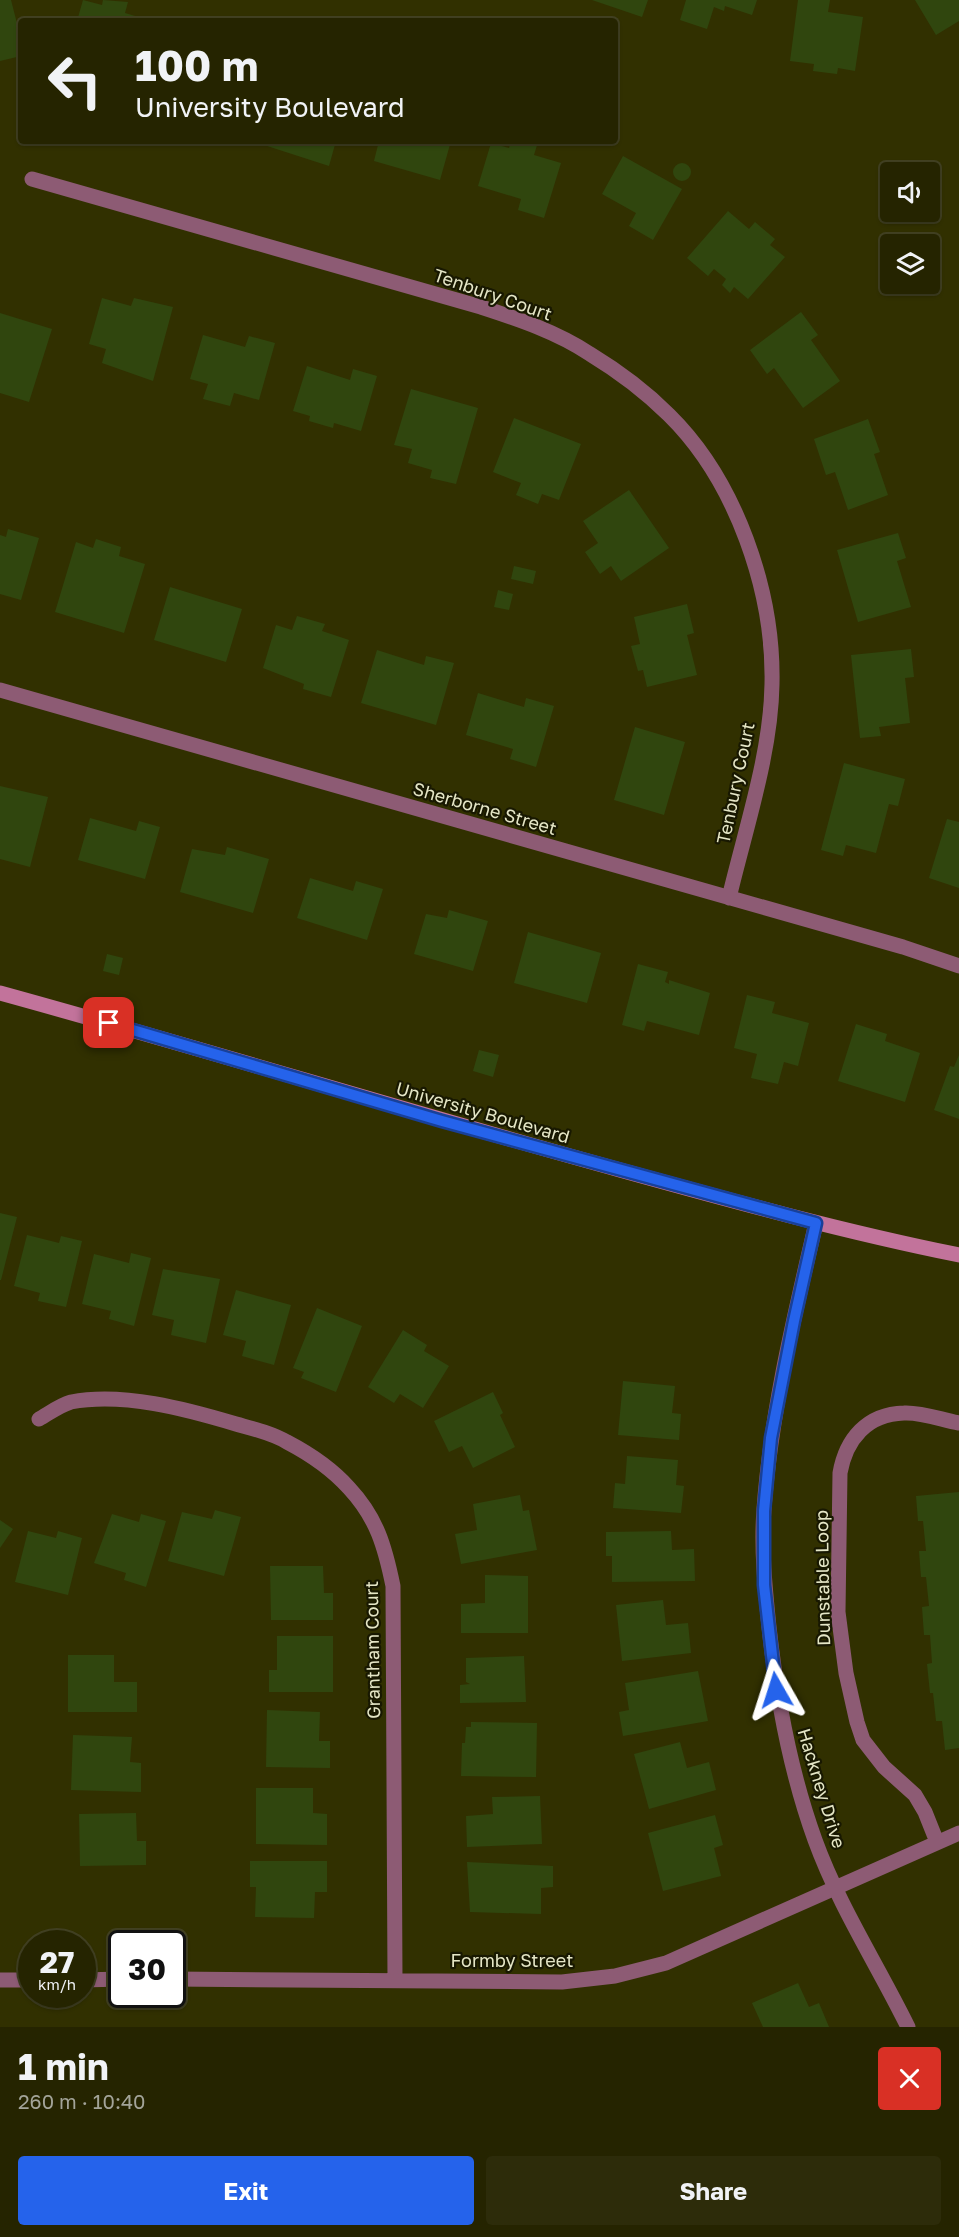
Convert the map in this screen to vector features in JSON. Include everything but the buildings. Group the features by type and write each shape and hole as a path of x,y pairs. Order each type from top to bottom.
{"street":[{"name":"Tenbury Court","path":"32,179 525,322 588,352 636,386 670,416 703,456 730,501 750,550 764,600 771,643 772,685 767,738 729,898"},
{"name":"Sherborne Street","path":"0,690 903,947 959,966"},
{"name":"University Boulevard","path":"0,993 442,1121 816,1223 959,1256"},
{"name":"Hackney Drive","path":"816,1223 771,1438 764,1511 764,1585 776,1690 792,1766 815,1840 835,1889 908,2027"},
{"name":"Grantham Court","path":"39,1419 69,1402 108,1399 192,1411 243,1426 286,1441 320,1462 349,1488 374,1519 385,1548 393,1586 395,1980"},
{"name":"Dunstable Loop","path":"937,1842 925,1812 915,1795 884,1767 864,1740 857,1722 846,1673 838,1612 840,1473 843,1457 853,1437 865,1425 885,1415 906,1413 959,1423"},
{"name":"Formby Street","path":"186,1979 562,1982 615,1976 666,1963 959,1833"},
{"path":"0,1980 18,1980"}],"route":[{"path":"109,1023 442,1121 754,1208 816,1223 771,1438 764,1511 764,1585 776,1690"}]}
